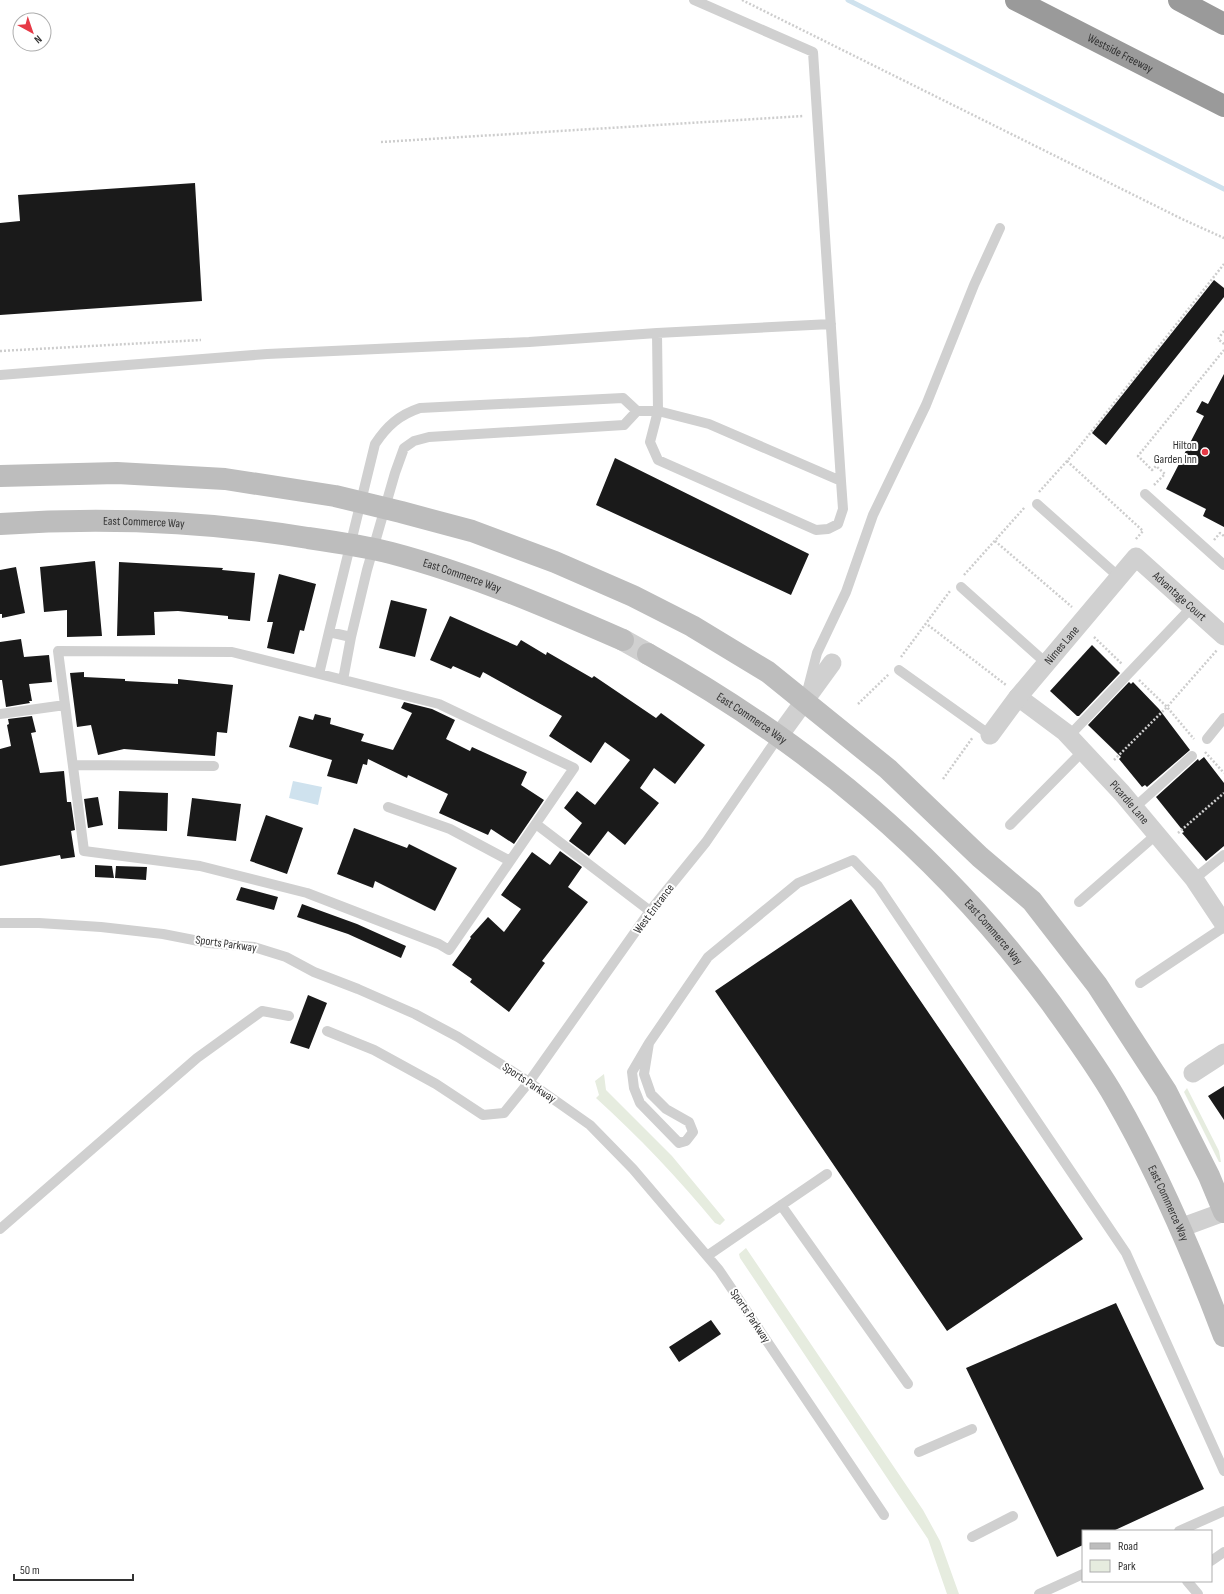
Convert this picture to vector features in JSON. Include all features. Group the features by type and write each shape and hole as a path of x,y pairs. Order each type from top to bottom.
{"highway":[{"name":"Westside Freeway","path":"1016,0 1224,106"},
{"path":"1179,0 1224,24"}],"main road":[{"path":"0,476 117,473 225,479 335,496 472,531 554,562 633,596 692,626 768,672 888,769 980,857 1032,901 1097,985 1166,1091 1224,1212"},
{"name":"East Commerce Way","path":"0,524 63,520 184,522 251,529 350,545 398,555 492,586 554,609 623,640"},
{"name":"East Commerce Way","path":"648,654 739,708 837,779 885,818 979,913 1008,947 1067,1025 1113,1095 1140,1144 1180,1228 1224,1336"}],"street":[{"name":"Nimes Lane","path":"985,731 1013,691 1046,663 1119,577 1135,549"},
{"name":"Advantage Court","path":"1135,549 1192,607 1221,643"},
{"name":"East Commerce Way","path":"623,640 648,654"},
{"path":"779,736 832,663"},
{"name":"Picardie Lane","path":"1013,691 1069,736 1084,752 1194,879 1224,924"},
{"path":"1193,1073 1224,1053"},
{"path":"1180,1228 1224,1212"}],"lane":[{"path":"657,333 658,411 650,442 658,460 816,530 828,529 838,524 843,509 813,52 694,0"},
{"path":"804,702 817,653 846,592 873,515 926,405 974,285 1000,228"},
{"path":"0,375 267,354 529,342 657,333 831,324"},
{"path":"319,674 376,444 384,430 394,420 406,412 420,408 455,405 622,398 637,411 658,411 709,424 841,481"},
{"path":"343,680 351,637 373,550 404,448 414,441 429,437 624,425 637,411"},
{"path":"1145,494 1224,565"},
{"path":"1036,499 1119,577"},
{"path":"958,585 1046,663"},
{"path":"1069,736 1192,607"},
{"path":"329,632 351,637"},
{"path":"58,651 232,652 319,674 439,704 574,768 449,950 439,944 307,893 200,866 84,851 58,651"},
{"path":"897,666 985,731"},
{"path":"0,714 65,705"},
{"path":"1202,743 1224,718"},
{"name":"West Entrance","path":"327,1031 374,1050 436,1084 483,1115 504,1113 529,1082 650,911 706,842 779,736"},
{"path":"1010,825 1084,752"},
{"path":"1134,808 1192,756"},
{"path":"73,764 214,766"},
{"path":"388,808 450,829 510,861"},
{"path":"536,824 650,911"},
{"path":"1079,902 1156,834"},
{"path":"1194,879 1224,855"},
{"path":"649,1043 644,1074 651,1094 666,1109 689,1122 693,1132 690,1138 686,1141 679,1143 660,1124 640,1103 634,1088 632,1072 649,1043 708,956 798,882 853,860 878,886 1126,1253 1224,1471"},
{"name":"Sports Parkway","path":"0,923 101,926 163,934 209,943 254,947 286,957 314,972 358,988 415,1014 458,1037 529,1082 590,1125 633,1169 719,1270 884,1515"},
{"path":"1140,983 1224,927"},
{"path":"0,1229 208,1050 262,1010 289,1016"},
{"path":"707,1256 827,1174"},
{"path":"780,1205 908,1384"},
{"path":"919,1452 972,1428"},
{"path":"1181,1530 1224,1511"},
{"path":"972,1537 1013,1516"},
{"path":"1212,1559 1224,1552"},
{"path":"1039,1594 1082,1574"},
{"path":"1188,1582 1198,1594"}],"path":[{"path":"742,0 1175,216 1224,238"},
{"path":"381,142 804,116"},
{"path":"1036,499 1224,264"},
{"path":"1224,331 1218,339 1224,344"},
{"path":"0,351 201,340"},
{"path":"1153,487 1165,474 1156,466 1152,470 1138,456 1224,350"},
{"path":"1067,461 1143,531 1135,549"},
{"path":"858,704 897,666 944,598 958,585 1026,506"},
{"path":"1208,536 1213,541 1220,533 1224,536"},
{"path":"995,541 1074,608 1073,610"},
{"path":"928,625 1013,691"},
{"path":"1094,637 1202,743 1224,773"},
{"path":"1113,761 1167,707 1221,643"},
{"path":"943,779 985,731"},
{"path":"1176,834 1224,793"}],"green space":[{"path":"604,1074 606,1090 672,1156 725,1220 720,1225 715,1223 658,1158 596,1098 599,1095 595,1081"},
{"path":"1187,1088 1219,1151 1221,1162 1219,1162 1184,1092"},
{"path":"746,1248 923,1510 940,1541 959,1594 947,1594 928,1539 740,1258 739,1254"}],"water":[{"path":"293,781 322,787 318,805 289,798"}],"building":[{"path":"195,183 202,301 0,315 0,223 20,221 18,195"},
{"path":"1214,280 1224,288 1224,297 1106,445 1092,433"},
{"name":"Hilton Garden Inn","path":"1224,374 1224,527 1203,516 1206,509 1166,489 1204,416 1196,412 1202,401 1208,404"},
{"path":"615,458 809,554 791,595 596,505"},
{"path":"95,561 102,636 67,637 67,610 44,612 40,567"},
{"path":"119,562 223,568 222,570 255,573 250,621 228,619 228,616 178,611 154,612 155,635 117,636"},
{"path":"16,567 25,613 2,618 2,614 0,614 0,570"},
{"path":"279,574 316,584 304,631 300,630 294,654 267,648 273,622 267,622"},
{"path":"391,600 427,609 415,657 379,648"},
{"path":"450,616 517,646 521,640 546,655 547,652 592,678 594,676 656,718 661,713 705,745 675,784 654,768 640,788 659,803 625,845 608,831 589,856 569,841 582,823 564,808 577,791 595,805 630,760 605,742 591,763 549,736 562,716 483,672 480,678 453,666 451,669 430,660"},
{"path":"21,639 24,657 49,655 52,682 29,684 32,701 29,701 30,703 6,707 2,680 0,680 0,642"},
{"path":"1092,645 1120,673 1079,716 1077,716 1050,691"},
{"path":"84,672 84,677 125,679 125,681 178,684 178,679 233,685 227,733 217,732 215,756 124,749 98,755 91,725 77,727 70,673"},
{"path":"1129,682 1131,684 1133,682 1159,709 1190,750 1147,787 1145,785 1142,787 1119,759 1121,757 1088,725"},
{"path":"404,702 432,709 455,720 446,739 470,751 472,747 527,772 521,785 544,800 514,844 491,829 488,835 439,813 448,794 408,775 407,778 368,759 367,765 363,764 357,784 327,776 332,760 289,747 299,716 313,720 315,714 331,718 330,724 364,734 361,741 393,750 412,713 401,708"},
{"path":"32,716 36,732 31,733 40,773 64,771 67,802 71,802 75,830 71,831 75,857 61,859 60,855 0,866 0,749 11,746 7,725 9,724 8,719"},
{"path":"1204,757 1224,783 1224,846 1206,861 1182,833 1184,832 1156,797 1198,759 1199,761"},
{"path":"119,791 168,793 167,831 118,829"},
{"path":"98,797 103,825 88,828 84,799"},
{"path":"192,798 241,804 236,841 187,836"},
{"path":"266,815 303,828 287,874 250,861"},
{"path":"354,828 407,848 409,844 457,868 435,911 375,881 373,888 337,874"},
{"path":"560,851 582,867 568,887 588,902 542,961 545,963 509,1012 470,982 472,979 452,965 471,938 470,937 488,917 504,932 521,909 501,895 532,852 550,865"},
{"path":"95,865 112,866 114,878 95,877"},
{"path":"116,866 147,867 146,880 115,878"},
{"path":"241,887 278,897 274,910 236,900"},
{"path":"851,899 1083,1239 947,1331 715,991"},
{"path":"302,904 357,924 406,946 401,958 348,934 297,917"},
{"path":"308,995 327,1003 309,1049 290,1043"},
{"path":"1224,1086 1224,1120 1208,1096"},
{"path":"1116,1303 1204,1489 1115,1530 1082,1530 1082,1545 1057,1557 966,1368"},
{"path":"711,1320 721,1334 679,1362 669,1347"}],"waterway":[{"path":"848,0 1224,189"}],"place":[{"name":"Hilton Garden Inn","path":"1205,452"}]}
